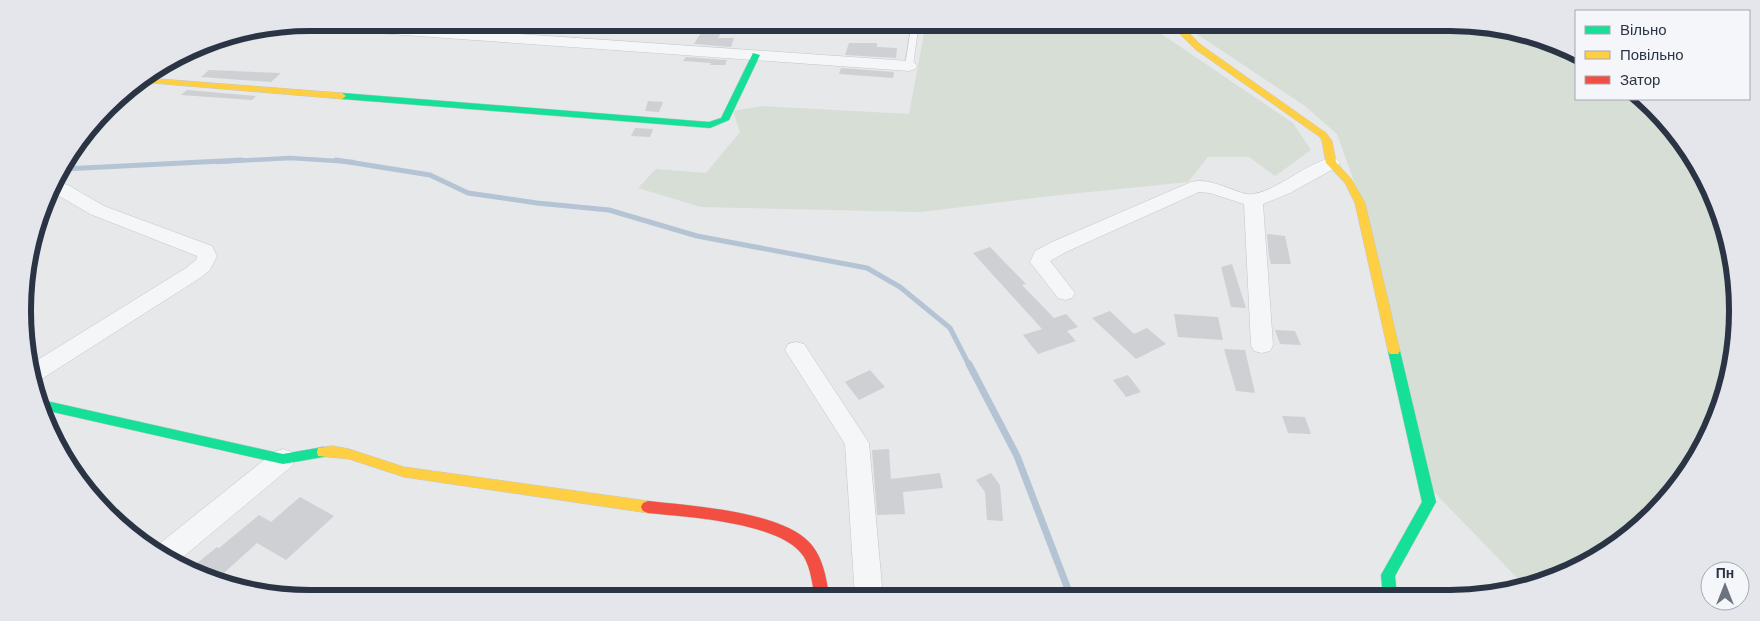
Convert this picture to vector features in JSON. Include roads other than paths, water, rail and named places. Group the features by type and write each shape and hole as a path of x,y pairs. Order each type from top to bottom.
{"street":[{"path":"407,31 909,66"},
{"path":"1182,31 1198,47 1323,135 1327,141 1331,163 1349,182 1360,203 1429,502 1388,574 1389,590"},
{"path":"152,81 710,125 725,120 756,55"},
{"path":"1065,293 1040,262 1042,256 1059,247 1196,186 1213,188 1253,200 1284,189 1331,163"},
{"path":"38,370 178,283 199,268 208,255 205,251 97,210 61,189"},
{"path":"1253,200 1262,345"},
{"path":"796,350 857,443 868,590"},
{"path":"49,408 283,459 309,453 332,451 349,454 404,472 731,519 776,528 804,544 812,556 821,590"},
{"path":"170,551 283,459"}],"lane":[{"path":"909,66 915,31"}],"waterway":[{"path":"216,162 290,158 346,162"},
{"path":"70,169 242,160"},
{"path":"336,160 346,162"},
{"path":"346,162 353,162"},
{"path":"346,162 430,175 468,193 537,203 609,210 697,236 867,268 900,287 950,328 969,365"},
{"path":"969,364 1017,456 1068,590"}]}
